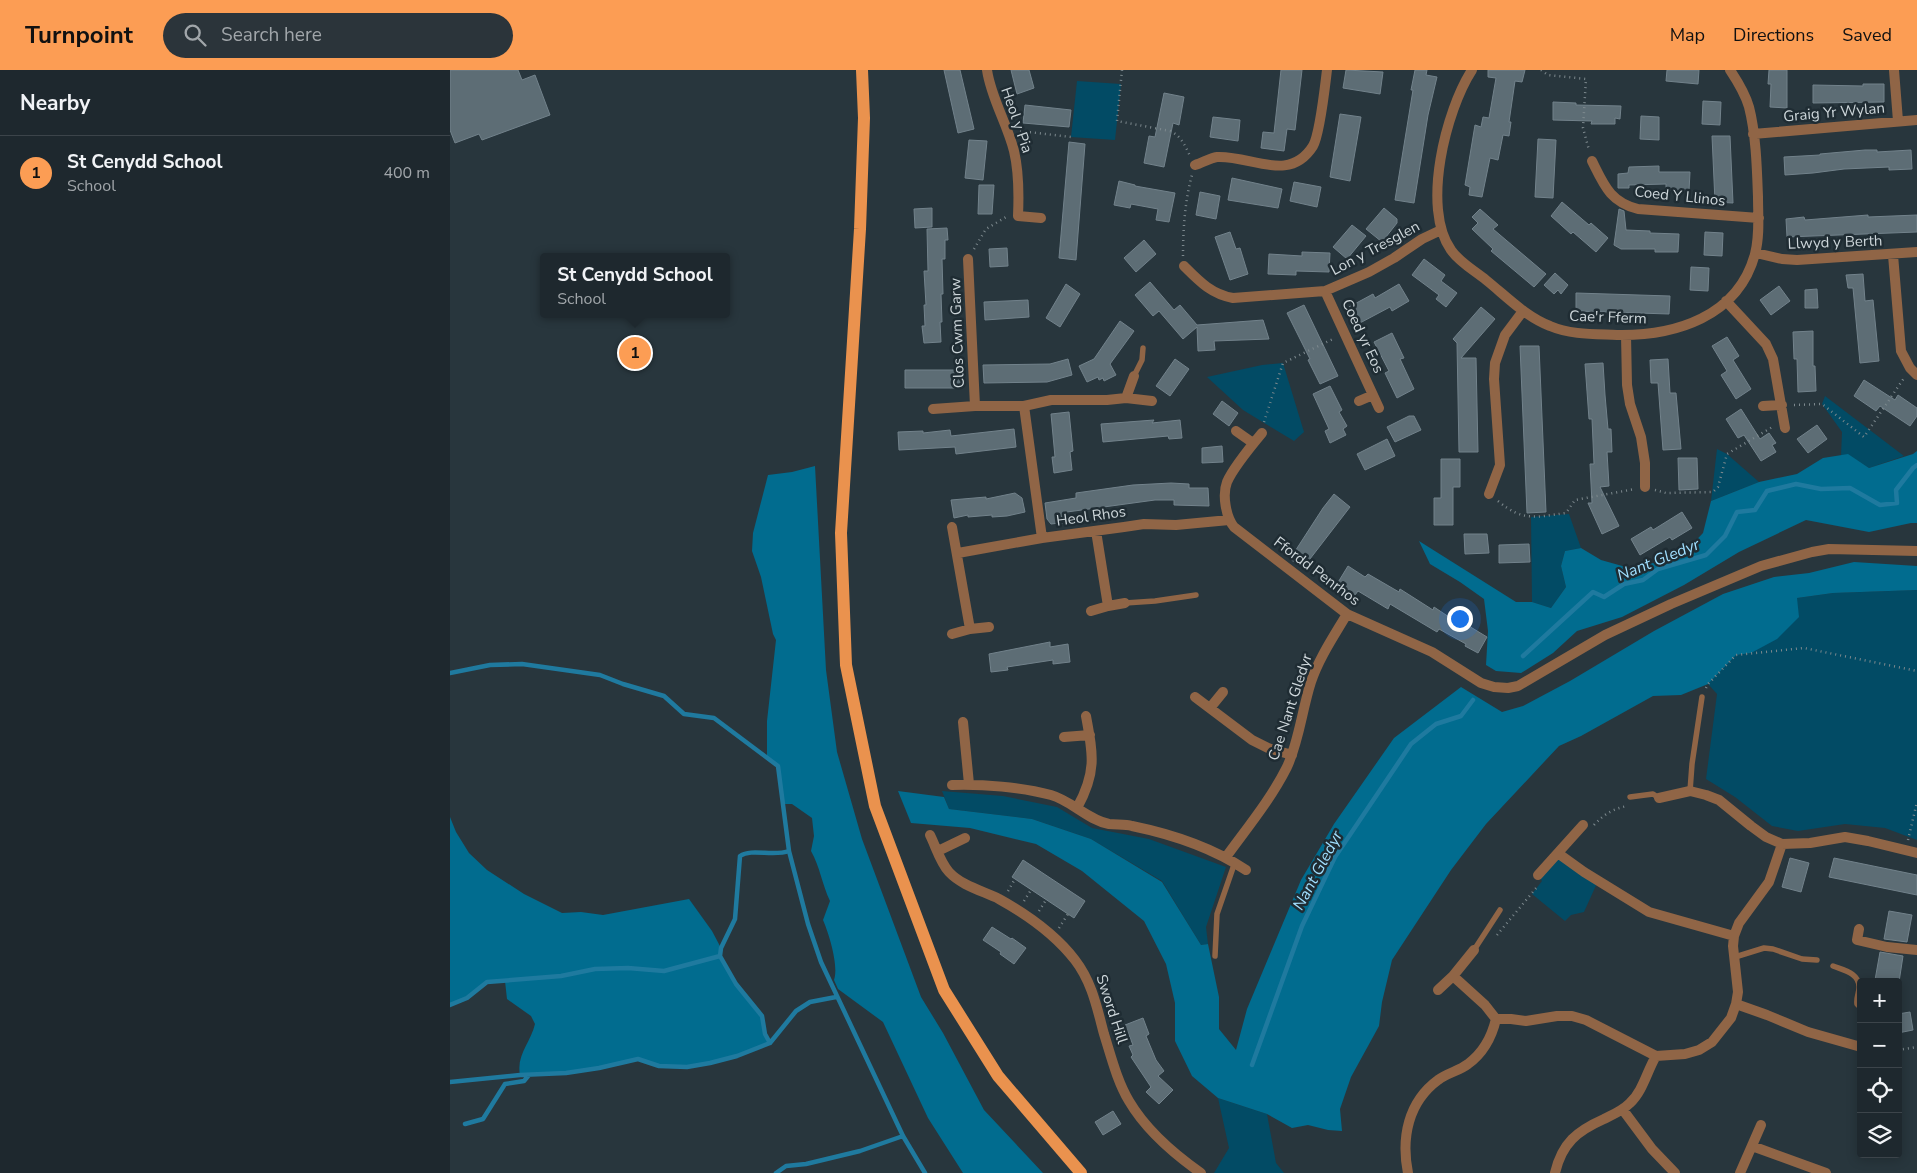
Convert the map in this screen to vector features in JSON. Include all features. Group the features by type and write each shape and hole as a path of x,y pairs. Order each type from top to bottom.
{"main road":[{"path":"862,70 864,118 860,229 841,533 846,665 874,806 944,990 998,1076 1081,1173"}],"street":[{"name":"Heol y Pia","path":"987,70 989,82 1017,167 1019,187 1018,216 1041,218"},
{"path":"1195,165 1216,157 1241,159 1280,167 1301,159 1314,145 1327,70"},
{"name":"Cae'r Fferm","path":"1468,72 1452,114 1438,176 1437,204 1442,230 1452,251 1523,311 1549,326 1568,332 1626,335 1649,334 1681,328 1714,312 1744,280 1756,253 1759,218 1750,108 1744,93 1730,70"},
{"path":"1894,70 1898,121"},
{"name":"Graig Yr Wylan","path":"1753,134 1917,120"},
{"name":"Coed Y Llinos","path":"1592,161 1608,191 1617,201 1627,206 1648,210 1759,218"},
{"name":"Lon y Tresglen","path":"1184,266 1208,289 1227,297 1325,291 1368,272 1394,258 1422,239 1442,230"},
{"name":"Llwyd y Berth","path":"1756,253 1782,259 1798,260 1917,252"},
{"path":"1893,255 1900,344 1904,358 1914,372"},
{"name":"Clos Cwm Garw","path":"968,259 975,406"},
{"name":"Coed yr Eos","path":"1325,291 1379,408"},
{"path":"1726,301 1766,344 1773,359 1784,424"},
{"path":"1489,494 1500,464 1494,379 1495,363 1505,335 1523,311"},
{"path":"1626,335 1628,394 1633,417 1641,437 1645,463 1645,487"},
{"path":"1126,398 1134,376"},
{"name":"Coed yr Eos","path":"1359,401 1373,395"},
{"name":"Clos Cwm Garw","path":"934,410 975,406 1024,406 1051,400 1126,398 1152,402"},
{"path":"1763,406 1782,405"},
{"path":"1024,406 1042,538"},
{"path":"1236,431 1253,443"},
{"path":"1228,520 1226,489 1228,480 1262,433"},
{"name":"Heol Rhos","path":"958,553 1042,538 1144,524 1176,526 1228,520"},
{"name":"Ffordd Penrhos","path":"1228,520 1347,614 1432,652 1481,683 1494,687 1508,688 1518,686 1605,636 1671,604 1761,566 1829,549 1917,551"},
{"path":"952,527 970,629"},
{"path":"1096,530 1108,606"},
{"path":"1091,611 1124,603"},
{"name":"Cae Nant Gledyr","path":"1230,859 1278,784 1292,755 1311,683 1318,665 1347,614"},
{"path":"952,634 989,626"},
{"path":"1210,708 1223,692"},
{"path":"1195,697 1252,740 1268,748 1292,755"},
{"path":"1077,808 1086,791 1093,764 1086,716"},
{"path":"964,722 969,784"},
{"path":"1064,738 1090,735"},
{"path":"952,785 969,784 1017,789 1052,796 1096,820 1109,824 1142,828 1230,859 1246,870"},
{"path":"1658,798 1690,791 1719,800 1766,837 1782,844 1810,843 1845,837 1917,853"},
{"path":"1538,875 1559,854 1583,825"},
{"name":"Sword Hill","path":"930,835 950,872 961,881 999,899 1032,919 1053,936 1076,961 1091,986 1118,1077 1129,1101 1144,1122 1166,1146 1201,1173"},
{"path":"938,851 965,838"},
{"path":"1496,1019 1511,1018 1526,1022 1557,1016 1572,1016 1586,1020 1656,1056 1685,1054 1699,1050 1712,1042 1731,1018 1738,992 1733,946 1734,936 1739,923 1769,882 1782,844"},
{"path":"1559,854 1584,872 1649,912 1734,936"},
{"path":"1859,929 1857,940 1887,947 1917,950"},
{"path":"1438,990 1453,976 1474,950"},
{"path":"1453,976 1485,1005 1496,1019"},
{"path":"1736,1004 1767,1014 1808,1032 1857,1045"},
{"path":"1408,1173 1405,1141 1409,1121 1418,1100 1439,1079 1468,1064 1478,1054 1488,1040 1496,1019"},
{"path":"1555,1173 1563,1152 1571,1139 1582,1130 1623,1110 1639,1092 1648,1069 1656,1056"},
{"path":"1623,1110 1652,1149 1675,1173"},
{"path":"1740,1173 1761,1125"},
{"path":"1752,1146 1826,1173"}],"lane":[{"path":"1134,376 1142,360 1143,348"},
{"path":"1124,603 1196,595"},
{"path":"1690,791 1702,697"},
{"path":"1630,797 1653,794 1658,798"},
{"path":"1215,956 1217,914 1230,859"},
{"path":"1474,950 1500,910"},
{"path":"1734,957 1764,948 1773,949 1794,957 1817,960"},
{"path":"1833,966 1852,974 1857,979"}],"path":[{"path":"1122,70 1117,121 1170,131 1176,134 1182,140 1195,165 1189,187 1184,229 1184,266"},
{"path":"1541,70 1548,75 1586,80 1583,128 1592,161"},
{"path":"1006,130 1071,137"},
{"path":"968,259 986,229 1008,215"},
{"path":"1262,433 1283,363 1346,333"},
{"path":"1782,405 1822,404 1864,437 1914,372"},
{"path":"1489,494 1512,513 1531,517 1566,513 1575,500 1645,487 1666,493 1713,492 1718,487 1727,454 1784,424"},
{"path":"1702,697 1708,684 1736,655 1751,653 1804,648 1917,671"},
{"path":"1906,850 1917,802"},
{"path":"1583,825 1589,829 1608,812 1630,806"},
{"path":"1492,941 1542,881 1538,875"},
{"path":"1004,895 1015,879"},
{"path":"1021,905 1031,890"},
{"path":"1037,914 1046,900"},
{"path":"1058,930 1068,914"},
{"path":"1902,1049 1917,1047"}],"shaded area":[{"path":"1077,81 1121,84 1115,140 1071,137"},
{"path":"1283,363 1304,432 1294,441 1243,410 1207,377 1262,365"},
{"path":"1825,396 1904,456 1869,468 1848,455 1841,456 1842,432 1822,404"},
{"path":"1717,449 1727,454 1759,482 1711,501"},
{"path":"1917,451 1917,523 1869,532 1806,520 1739,552 1684,585 1622,617 1577,631 1553,653 1521,673 1496,671 1486,665 1488,631 1484,599 1430,564 1419,541 1516,602 1532,602 1551,608 1566,587 1561,566 1565,551 1581,548 1601,560 1633,569 1683,554 1703,533 1711,501 1759,482 1797,474 1823,458 1848,454 1869,468"},
{"path":"815,466 826,670 837,752 862,839 921,997 943,1033 984,1110 1043,1173 963,1173 928,1118 883,1022 838,989 834,980 834,959 823,920 830,901 811,851 814,836 812,818 792,804 782,804 778,766 767,758 767,721 776,640 773,634 761,577 752,551 753,533 768,475 792,472"},
{"path":"1569,514 1581,548 1565,551 1561,566 1566,587 1551,608 1532,602 1531,517"},
{"path":"1854,562 1917,566 1917,590 1833,593 1797,598 1799,617 1777,639 1751,653 1736,655 1708,684 1681,695 1653,696 1581,736 1559,746 1486,824 1451,870 1392,960 1382,1002 1379,1026 1351,1077 1340,1109 1342,1131 1308,1125 1292,1128 1267,1114 1218,1098 1192,1076 1175,1041 1175,1003 1166,964 1144,921 1082,871 1036,844 970,828 911,823 898,791 944,797 949,809 1032,819 1091,839 1162,882 1201,945 1208,944 1219,997 1219,1029 1236,1050 1247,1009 1301,880 1334,824 1394,738 1461,687 1502,712 1523,706 1723,594 1774,577 1809,573"},
{"path":"1917,590 1917,840 1885,828 1845,824 1798,831 1772,826 1735,797 1706,779 1717,694 1708,684 1736,655 1751,653 1797,598 1833,593"},
{"path":"942,791 1003,796 1057,807 1092,828 1149,839 1226,867 1206,927 1208,944 1201,945 1162,881 1091,839 1032,819 949,809"},
{"path":"450,817 456,832 469,853 487,870 524,894 562,913 581,912 603,915 689,899 712,931 721,948 720,956 736,984 762,1016 765,1034 770,1043 737,1056 687,1067 659,1066 638,1059 566,1073 520,1075 520,1061 535,1024 531,1016 507,999 505,981 487,982 467,998 450,1005"},
{"path":"1559,854 1598,881 1584,912 1571,915 1565,921 1532,894 1542,881 1538,875"},
{"path":"1218,1098 1267,1114 1276,1163 1284,1173 1214,1173 1229,1148"}],"building":[{"path":"450,70 518,70 522,80 535,75 550,115 482,140 479,134 455,143 450,130"},
{"path":"944,70 960,70 974,129 958,133"},
{"path":"1011,70 1029,70 1034,88 1017,94"},
{"path":"1281,70 1302,70 1295,130 1287,129 1284,151 1261,148 1263,132 1274,133"},
{"path":"1346,70 1383,72 1380,94 1343,88"},
{"path":"1415,70 1427,70 1426,75 1437,77 1428,115 1414,203 1395,200"},
{"path":"1488,70 1525,70 1522,82 1515,81 1509,122 1511,122 1509,136 1503,135 1498,160 1490,158 1482,197 1469,195 1470,187 1465,185 1475,125 1481,127 1483,117 1489,118 1496,78 1488,77"},
{"path":"1667,70 1699,70 1698,84 1666,81"},
{"path":"1769,70 1787,70 1787,108 1770,107 1771,84 1768,84"},
{"path":"1863,84 1884,84 1884,102 1813,103 1813,85 1863,86"},
{"path":"1164,93 1184,97 1179,125 1173,123 1164,167 1144,163 1149,136 1155,137"},
{"path":"1703,101 1721,102 1720,125 1702,124"},
{"path":"1553,102 1576,103 1576,105 1621,106 1620,119 1615,118 1615,124 1591,124 1592,121 1553,120"},
{"path":"1025,105 1071,110 1069,127 1023,123"},
{"path":"1340,114 1361,117 1350,181 1330,177"},
{"path":"1641,116 1659,117 1659,140 1640,139"},
{"path":"1213,117 1240,120 1238,141 1210,137"},
{"path":"1712,136 1730,136 1733,203 1715,202"},
{"path":"1538,139 1556,140 1553,198 1535,197"},
{"path":"969,140 987,141 983,180 965,178"},
{"path":"1069,142 1085,144 1076,260 1059,258"},
{"path":"1877,150 1877,152 1911,150 1912,169 1889,170 1889,167 1844,169 1785,175 1784,157"},
{"path":"1659,166 1659,172 1690,172 1689,191 1666,190 1666,184 1629,185 1629,188 1618,188 1618,174 1628,173 1629,167"},
{"path":"1232,178 1282,189 1278,208 1228,200"},
{"path":"1119,181 1135,186 1175,193 1169,222 1156,220 1158,209 1131,204 1130,208 1114,205"},
{"path":"1294,182 1321,187 1317,207 1290,201"},
{"path":"979,185 994,185 992,214 978,214"},
{"path":"1200,192 1220,196 1216,219 1196,215"},
{"path":"1562,202 1608,238 1596,252 1573,232 1571,234 1551,216"},
{"path":"932,208 932,227 915,228 914,209"},
{"path":"1384,208 1397,219 1397,223 1382,242 1366,229"},
{"path":"1480,209 1498,225 1493,229 1546,274 1534,287 1491,251 1493,249 1472,229 1478,223 1472,217"},
{"path":"1619,209 1624,211 1626,230 1679,234 1678,252 1655,252 1655,249 1621,249 1614,245"},
{"path":"1868,215 1868,217 1917,215 1917,232 1787,237 1786,219 1804,217 1805,220"},
{"path":"1352,225 1366,236 1347,259 1333,247"},
{"path":"947,228 948,240 945,240 945,259 942,259 941,342 924,343 922,326 925,326 924,305 926,305 924,271 928,271 927,229"},
{"path":"1230,232 1236,249 1240,248 1248,274 1230,280 1215,237"},
{"path":"1705,232 1723,233 1722,256 1704,255"},
{"path":"1144,240 1156,254 1136,272 1124,258"},
{"path":"1007,248 1008,266 990,267 989,249"},
{"path":"1302,252 1330,253 1329,272 1296,271 1296,275 1268,274 1269,254 1302,256"},
{"path":"1424,259 1445,275 1441,281 1457,293 1446,307 1436,299 1439,295 1412,275"},
{"path":"1691,267 1709,268 1708,291 1690,290"},
{"path":"1555,273 1568,285 1561,294 1558,290 1554,294 1544,285"},
{"path":"1863,274 1865,301 1873,300 1879,361 1860,363 1853,288 1848,288 1846,275"},
{"path":"1150,282 1174,310 1180,305 1197,325 1263,320 1269,339 1214,341 1215,350 1198,351 1197,327 1183,339 1159,311 1153,316 1135,295"},
{"path":"1066,284 1080,294 1060,327 1046,318"},
{"path":"1399,284 1409,301 1392,311 1390,307 1358,324 1349,307 1373,294 1375,298"},
{"path":"1779,286 1790,301 1771,315 1760,300"},
{"path":"1817,289 1818,308 1805,308 1805,290"},
{"path":"1576,293 1670,296 1669,314 1576,311"},
{"path":"1028,300 1029,317 985,320 984,302"},
{"path":"1304,305 1338,376 1320,384 1287,313"},
{"path":"1481,307 1495,319 1461,358 1476,358 1478,452 1459,452 1457,343 1453,339"},
{"path":"1120,321 1134,331 1110,364 1116,375 1104,381 1103,378 1099,380 1098,377 1087,382 1079,366 1094,359"},
{"path":"1813,331 1813,366 1815,366 1816,391 1798,392 1797,359 1794,359 1793,332"},
{"path":"1392,333 1404,358 1400,359 1414,389 1397,398 1385,373 1389,371 1374,342"},
{"path":"1727,337 1739,356 1733,360 1751,389 1736,399 1721,375 1727,371 1712,346"},
{"path":"1520,346 1539,346 1546,512 1527,513"},
{"path":"1068,359 1072,375 1047,382 984,383 983,365 1050,364"},
{"path":"1175,359 1189,369 1170,396 1156,386"},
{"path":"1668,359 1670,393 1676,393 1681,449 1663,450 1658,383 1651,383 1650,360"},
{"path":"1603,363 1608,429 1611,429 1612,452 1607,452 1609,486 1600,487 1619,526 1602,534 1588,503 1592,503 1590,464 1594,464 1592,419 1589,419 1585,364"},
{"path":"905,370 960,370 961,388 905,388"},
{"path":"1864,380 1895,400 1898,395 1917,408 1917,416 1910,426 1880,406 1876,411 1854,396"},
{"path":"1330,386 1342,410 1339,412 1347,426 1343,429 1346,435 1330,443 1325,431 1329,429 1313,394"},
{"path":"1222,401 1238,413 1229,426 1213,414"},
{"path":"1741,409 1760,439 1769,433 1776,443 1772,445 1776,452 1761,461 1744,435 1738,438 1726,419"},
{"path":"1069,412 1073,451 1070,452 1072,470 1054,473 1052,457 1055,457 1051,414"},
{"path":"1409,416 1414,416 1421,430 1395,442 1387,427"},
{"path":"1154,420 1152,423 1180,420 1182,438 1169,439 1168,436 1103,442 1101,424"},
{"path":"1817,425 1827,439 1808,453 1797,439"},
{"path":"1014,429 1016,447 956,454 955,447 899,450 898,432 923,431 923,433 950,430 951,436"},
{"path":"1387,439 1395,456 1365,470 1357,454"},
{"path":"1222,446 1223,462 1202,463 1202,448"},
{"path":"1678,458 1697,458 1698,489 1679,490"},
{"path":"1441,459 1460,459 1460,487 1453,487 1453,525 1434,525 1434,498 1441,498"},
{"path":"1189,484 1189,488 1208,488 1209,506 1174,505 1174,500 1155,500 1067,512 1069,522 1051,524 1047,519 1045,503 1076,498 1076,493 1133,485"},
{"path":"1015,493 1022,498 1025,512 1007,516 968,517 968,515 954,518 951,500 986,497 986,499"},
{"path":"1334,494 1350,507 1303,568 1290,559"},
{"path":"1682,512 1692,528 1672,540 1670,537 1640,555 1631,539 1651,527 1653,530"},
{"path":"1464,534 1487,534 1489,553 1465,554"},
{"path":"1529,544 1530,562 1499,563 1499,545"},
{"path":"1348,566 1365,577 1368,574 1399,592 1400,589 1433,610 1434,607 1452,619 1454,617 1487,637 1478,653 1465,646 1466,644 1439,629 1437,632 1390,604 1388,609 1358,591 1355,595 1337,584"},
{"path":"1050,642 1050,647 1068,644 1070,662 1053,664 1053,660 1007,667 1008,670 991,672 989,654"},
{"path":"1790,858 1809,863 1801,892 1782,887"},
{"path":"1834,858 1917,875 1917,895 1829,877"},
{"path":"1023,860 1085,901 1074,918 1012,877"},
{"path":"1889,911 1912,915 1907,942 1884,939"},
{"path":"992,927 1026,948 1014,964 1000,954 1001,952 983,940"},
{"path":"1880,952 1903,956 1900,978 1875,978"},
{"path":"1910,1012 1913,1030 1902,1032 1902,1013"},
{"path":"1143,1018 1149,1034 1146,1036 1156,1060 1164,1071 1158,1076 1173,1090 1159,1104 1146,1092 1151,1087 1131,1057 1133,1055 1129,1046 1133,1045 1125,1025"},
{"path":"1113,1111 1121,1124 1103,1135 1095,1122"}],"waterway":[{"name":"Nant Gledyr","path":"1523,656 1593,592 1604,597 1624,584 1643,580 1658,569 1706,555 1725,536 1737,512 1755,510 1767,491 1796,484 1821,489 1850,488 1880,505 1897,503 1896,490 1917,465"},
{"path":"450,673 490,665 522,664 600,675 664,696 684,714 714,718 778,766 789,851 808,924 821,962 903,1136 925,1173"},
{"name":"Nant Gledyr","path":"1252,1065 1302,926 1335,857 1411,744 1436,724 1461,716 1473,700"},
{"path":"770,1043 765,1034 762,1016 736,984 720,956 721,948 735,919 740,856 750,853 783,853 789,851"},
{"path":"450,1005 467,998 487,982 561,976 595,969 628,968 664,971 720,956"},
{"path":"450,1082 520,1075 566,1073 638,1059 659,1066 687,1067 710,1063 737,1056 770,1043 796,1011 810,1002 836,997"},
{"path":"465,1124 483,1119 505,1084 524,1081 529,1075"},
{"path":"776,1173 786,1166 806,1164 860,1151 903,1136"}],"place":[{"name":"St Cenydd School","path":"635,353"}]}
